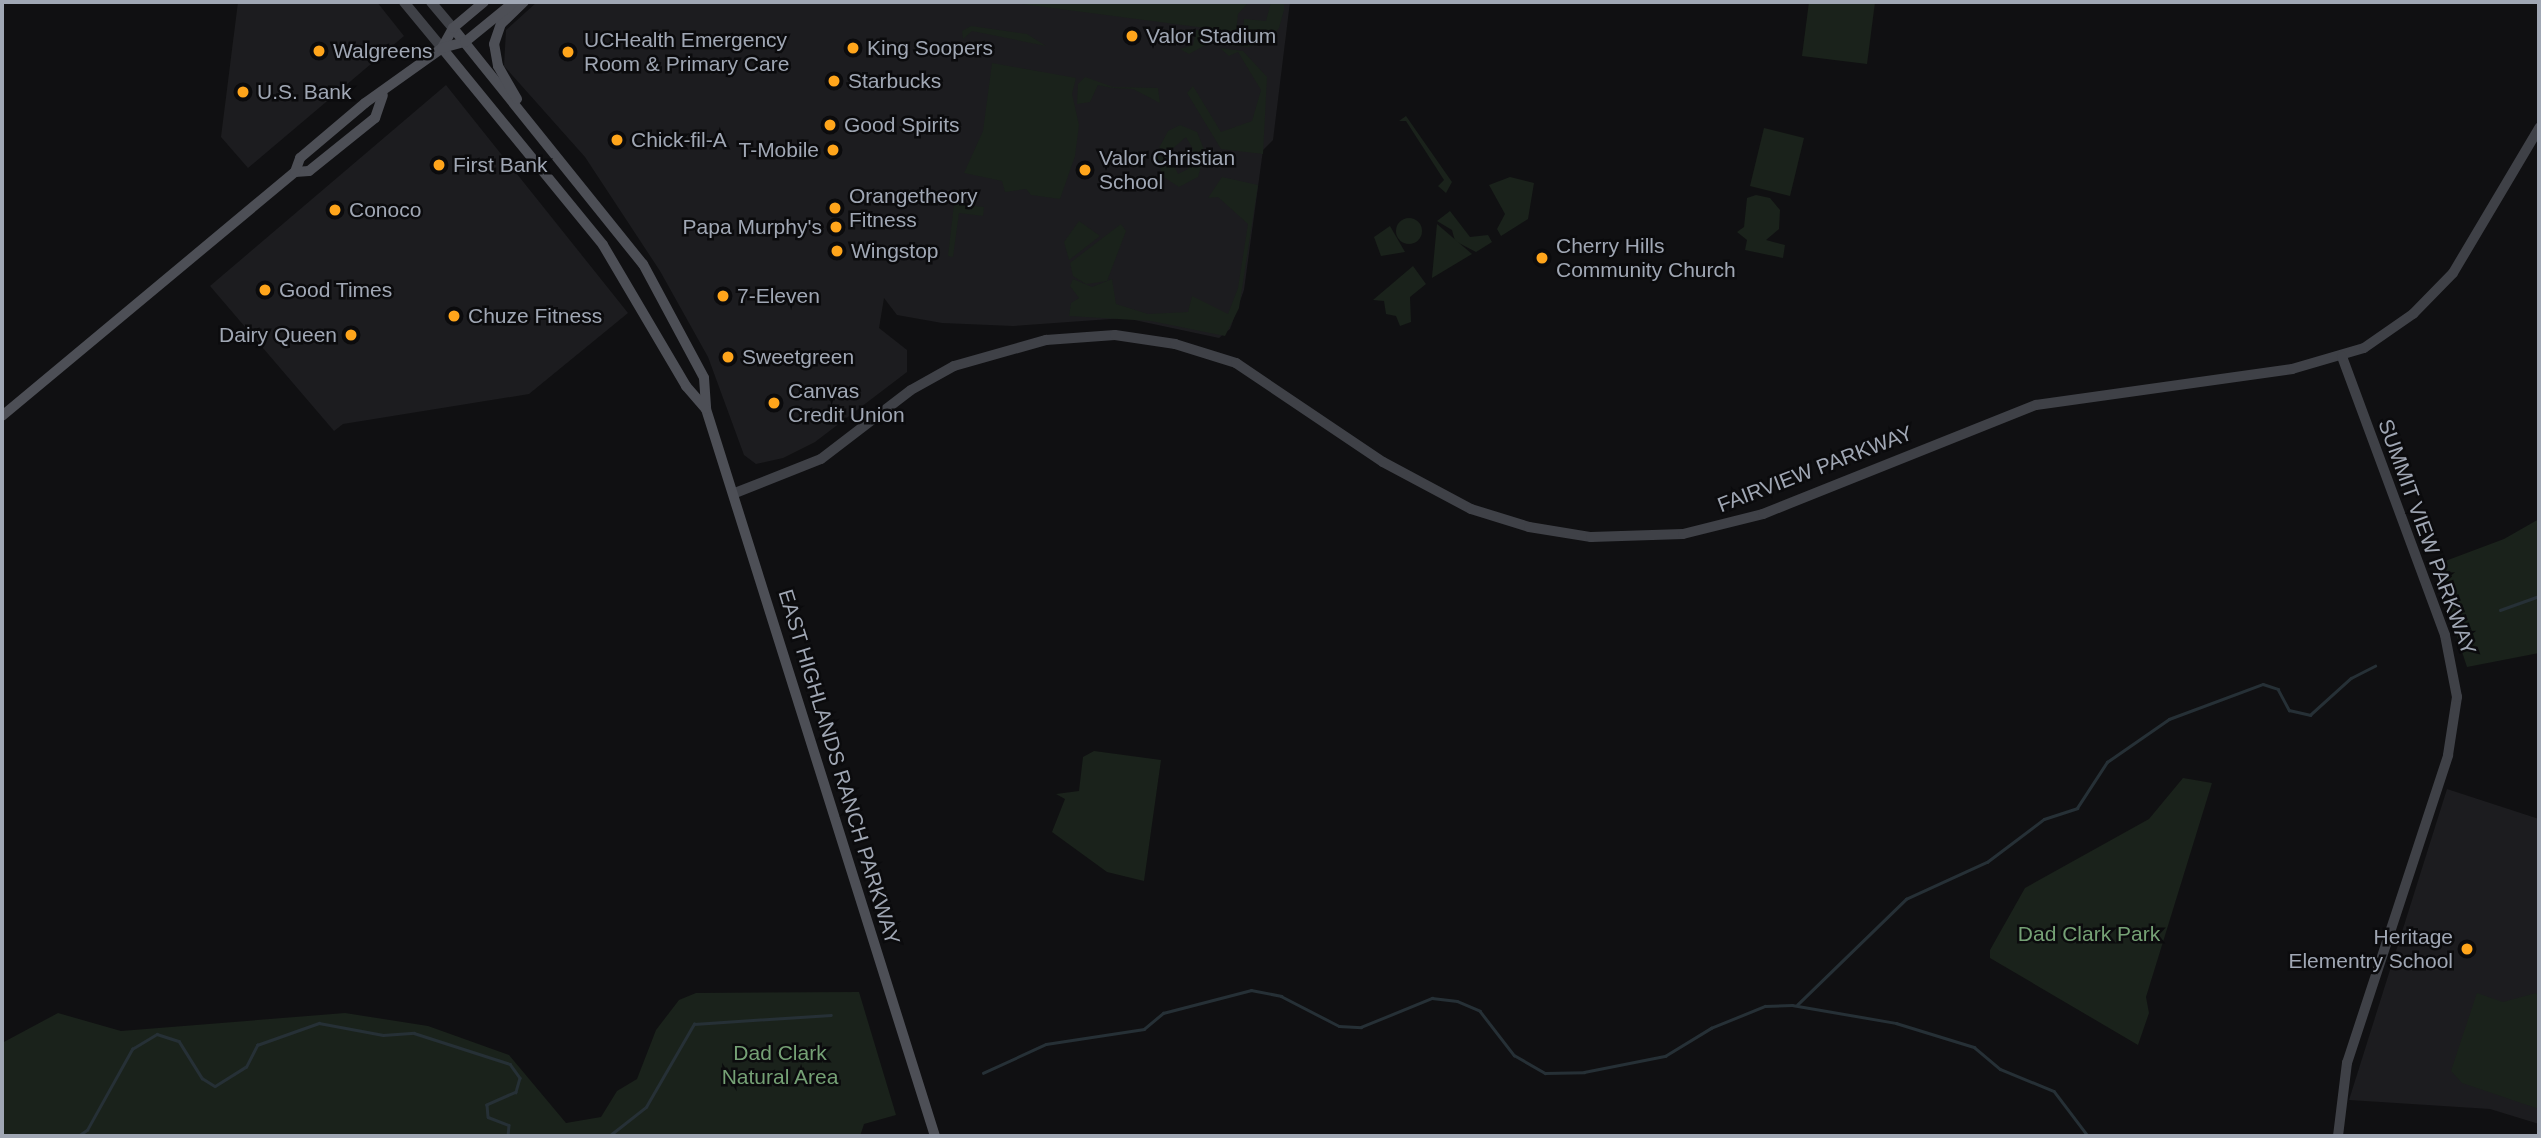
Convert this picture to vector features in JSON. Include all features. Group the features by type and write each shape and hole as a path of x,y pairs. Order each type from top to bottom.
{"main road":[{"path":"404,2 442,48"},
{"path":"431,2 453,28"},
{"path":"2,416 295,172 300,158 365,103 383,95 442,48 453,28 484,2"},
{"path":"442,48 465,42 514,2"},
{"path":"522,111 494,55 500,24 524,2"},
{"name":"EAST HIGHLANDS RANCH PARKWAY","path":"453,28 643,264 704,379 706,409 735,493 935,1136"},
{"name":"EAST HIGHLANDS RANCH PARKWAY","path":"442,48 603,245 686,386 706,409"},
{"path":"295,172 309,171 375,118 383,95"},
{"name":"FAIRVIEW PARKWAY","path":"735,493 821,459 911,390 954,366 1014,346 1085,336 1142,338 1204,351 1266,379 1383,462 1471,509 1529,527 1623,538 1683,534 1763,514 2036,405 2292,369 2342,356 2388,334 2433,297 2469,248 2539,128"},
{"name":"SUMMIT VIEW PARKWAY","path":"2338,1136 2347,1063 2448,755 2457,696 2445,635 2342,356"}],"shaded area":[{"path":"238,2 377,2 404,36 248,168 221,137"},
{"path":"537,2 1290,2 1273,140 1263,150 1244,290 1230,329 1219,338 1125,318 1013,326 942,323 897,315 884,298 879,328 907,350 907,372 815,442 783,458 756,464 744,455 708,357 660,271 585,157 504,66 506,30"},
{"path":"446,85 628,313 529,394 343,424 334,431 210,286"},
{"name":"Heritage Elementry School","path":"2447,789 2539,819 2539,1124 2490,1109 2349,1100"}],"green space":[{"path":"1249,2 1238,14 1236,32 1015,3"},
{"path":"1271,2 1284,2 1284,10 1279,28 1266,42 1248,47 1209,43 1189,54 1180,49 1193,45 1196,30 1242,36 1244,19 1266,21"},
{"path":"1809,2 1875,2 1867,64 1802,56"},
{"path":"971,26 1027,34 1046,46 972,31 963,39 962,31"},
{"path":"1220,48 1243,51 1267,77 1263,154 1221,149 1187,93 1193,86 1221,132 1252,121 1261,90 1238,52 1229,56"},
{"path":"992,63 1076,78 1072,94 1079,125 1075,156 1060,199 1031,195 1026,189 1005,192 1002,181 964,173 983,131"},
{"path":"1085,77 1113,87 1158,88 1160,103 1133,89 1113,88 1098,85 1090,102 1077,104 1078,84"},
{"path":"1406,116 1452,182 1446,193 1438,186 1444,180 1406,121 1399,121"},
{"path":"1180,125 1197,132 1205,152 1198,177 1179,187 1162,176 1158,156 1170,158 1178,174 1188,169 1193,149 1186,137 1171,150 1159,148 1168,131"},
{"path":"1764,128 1804,138 1790,196 1750,186"},
{"path":"1222,177 1258,185 1239,308 1225,336 1151,321 1069,316 1071,303 1079,298 1070,286 1073,279 1092,287 1112,279 1116,304 1148,314 1188,312 1192,296 1228,314 1238,288 1248,224 1218,197 1208,198"},
{"path":"1510,177 1534,183 1528,219 1501,236 1497,229 1505,214 1489,185"},
{"path":"1756,195 1770,198 1780,210 1779,229 1766,240 1785,245 1783,258 1745,250 1747,240 1737,232 1744,227 1747,198"},
{"path":"954,204 984,207 983,216 959,213 953,257 948,256"},
{"path":"1450,211 1470,237 1488,235 1492,242 1476,252 1455,241 1452,230 1437,221"},
{"path":"1409,218 1419,221 1422,231 1419,241 1409,244 1399,241 1396,231 1399,221"},
{"path":"1079,221 1100,236 1069,260 1064,242"},
{"path":"1121,224 1126,231 1107,281 1086,284 1073,276 1070,263"},
{"path":"1437,224 1472,254 1432,278 1432,277"},
{"path":"1390,226 1405,252 1381,256 1374,237"},
{"path":"1413,266 1426,284 1410,297 1411,322 1400,326 1396,316 1386,314 1384,301 1373,300"},
{"path":"2539,519 2539,653 2467,667 2435,570 2440,563 2504,539"},
{"path":"1094,751 1161,760 1144,881 1107,872 1052,832 1065,799 1056,794 1079,791 1083,757"},
{"name":"Dad Clark Park","path":"2183,778 2212,783 2146,997 2149,1013 2138,1045 1990,958 1990,950 2025,888 2149,819"},
{"name":"Dad Clark Natural Area","path":"859,992 896,1115 864,1124 860,1136 2,1136 2,1043 58,1013 121,1031 345,1013 428,1026 509,1055 566,1123 601,1117 617,1091 637,1079 656,1030 679,1000 696,993"},
{"path":"2477,993 2503,1002 2536,993 2539,997 2539,1109 2462,1083 2451,1071"}],"waterway":[{"path":"2500,610 2539,596"},
{"path":"1797,1005 1906,899 1987,862 2044,819 2077,808 2107,762 2169,719 2263,684 2278,689 2289,710 2310,715 2351,678 2375,666"},
{"path":"983,1073 1046,1044 1144,1029 1163,1013 1251,990 1281,996 1339,1026 1361,1027 1432,998 1457,1001 1480,1011 1514,1055 1545,1073 1584,1072 1665,1056 1711,1028 1765,1006 1792,1005 1896,1023 1974,1047 2000,1069 2054,1091 2088,1136"},
{"path":"609,1136 646,1107 694,1024 831,1015"},
{"path":"78,1136 87,1130 132,1049 157,1034 179,1041 202,1078 215,1086 246,1067 257,1045 319,1023 383,1035 414,1033 510,1064 520,1078 516,1092 487,1105 488,1117 509,1125 508,1136"}],"place":[{"name":"Valor Stadium","path":"1132,36"},
{"name":"King Soopers","path":"853,48"},
{"name":"Walgreens","path":"319,51"},
{"name":"UCHealth Emergency Room & Primary Care","path":"568,52"},
{"name":"Starbucks","path":"834,81"},
{"name":"U.S. Bank","path":"243,92"},
{"name":"Good Spirits","path":"830,125"},
{"name":"Chick-fil-A","path":"617,140"},
{"name":"T-Mobile","path":"833,150"},
{"name":"First Bank","path":"439,165"},
{"name":"Valor Christian School","path":"1085,170"},
{"name":"Orangetheory Fitness","path":"835,208"},
{"name":"Conoco","path":"335,210"},
{"name":"Papa Murphy's","path":"836,227"},
{"name":"Wingstop","path":"837,251"},
{"name":"Cherry Hills Community Church","path":"1542,258"},
{"name":"Good Times","path":"265,290"},
{"name":"7-Eleven","path":"723,296"},
{"name":"Chuze Fitness","path":"454,316"},
{"name":"Dairy Queen","path":"351,335"},
{"name":"Sweetgreen","path":"728,357"},
{"name":"Canvas Credit Union","path":"774,403"},
{"name":"Heritage Elementry School","path":"2467,949"}]}
